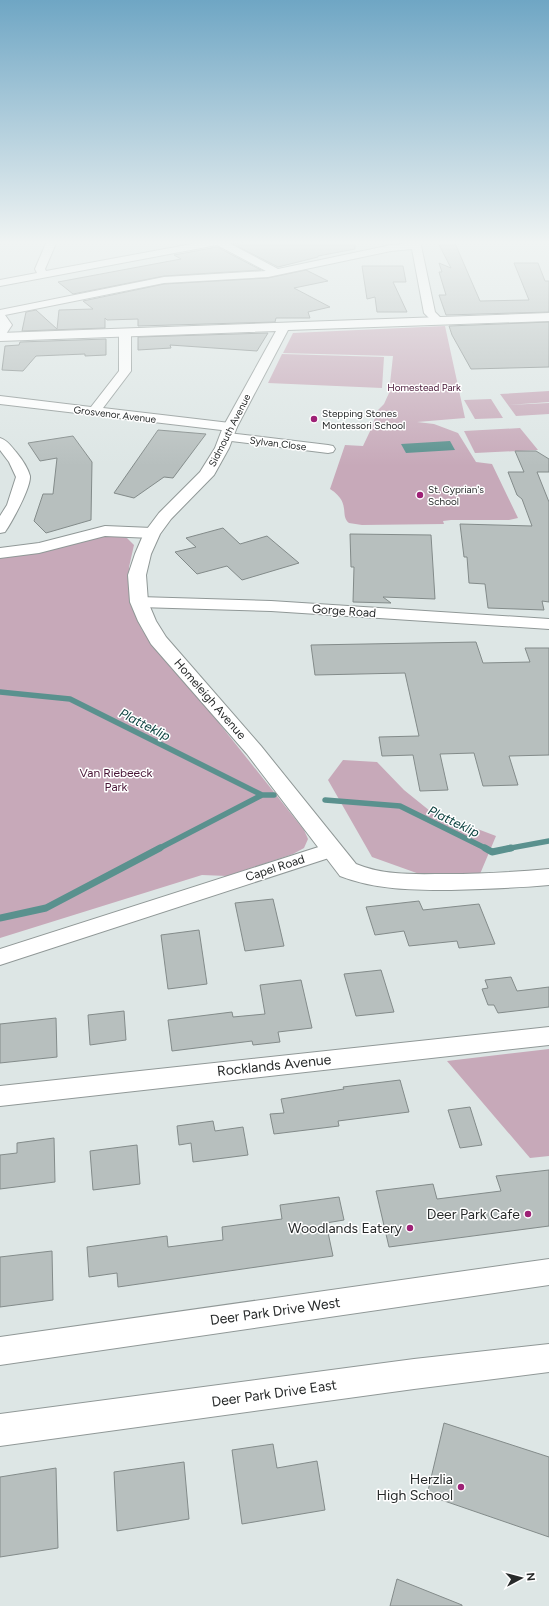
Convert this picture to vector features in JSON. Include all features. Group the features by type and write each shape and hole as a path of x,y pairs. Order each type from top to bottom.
{"street":[{"path":"0,316 6,325 0,336 125,333 549,317"},
{"path":"433,316 438,321"},
{"name":"Sidmouth Avenue","path":"152,533 179,500 206,475 284,327"},
{"path":"94,411 125,371 125,333"},
{"name":"Grosvenor Avenue","path":"0,400 94,411 229,432"},
{"name":"Sylvan Close","path":"229,432 328,449"},
{"path":"0,442 18,465 23,477 14,505 0,529"},
{"path":"0,553 39,548 105,531 152,533"},
{"name":"Homeleigh Avenue","path":"152,533 143,554 137,575 139,602 147,621 158,640 254,750 331,850"},
{"name":"Gorge Road","path":"139,602 271,606 549,624"},
{"path":"331,850 348,870 364,877 387,881 474,883 549,876"},
{"name":"Capel Road","path":"0,957 331,850"},
{"name":"Rocklands Avenue","path":"0,1096 549,1036"},
{"name":"Deer Park Drive West","path":"0,1351 549,1272"},
{"name":"Deer Park Drive East","path":"0,1430 414,1374 549,1358"}],"green space":[{"name":"Homestead Park","path":"445,326 465,418 417,422 434,424 458,433 476,462 492,464 518,518 509,520 451,520 443,521 444,524 362,525 349,523 346,520 341,499 330,489 345,445 363,446 372,427 377,411 384,404 389,393 393,356 283,353 293,333"},
{"path":"282,354 384,357 382,388 268,383"},
{"path":"549,391 549,402 508,405 500,394"},
{"path":"491,399 503,418 475,419 464,400"},
{"path":"549,403 549,414 516,416 508,405"},
{"path":"520,428 538,450 475,453 464,431"},
{"name":"Van Riebeeck Park","path":"102,535 125,536 134,545 129,567 129,594 133,609 142,630 207,708 304,830 308,839 304,848 293,854 227,876 202,875 0,938 0,557"},
{"path":"343,760 377,762 404,790 430,811 496,836 480,874 425,876 372,857 328,780"},
{"path":"549,1049 549,1156 530,1158 447,1061"}],"water":[{"path":"450,441 455,450 406,453 401,444"}],"building":[{"path":"25,316 43,316 57,329 58,316 309,316 310,318 276,318 275,322 138,326 138,319 107,320 105,318 105,328 22,331"},
{"path":"549,322 549,367 471,369 452,335 449,326"},
{"path":"268,333 257,351 170,345 171,348 138,350 138,337"},
{"path":"106,339 106,355 85,356 85,354 36,356 23,371 2,370 5,346 19,345 20,342"},
{"path":"158,430 206,434 173,478 164,477 134,498 114,493"},
{"path":"73,436 92,462 91,520 46,533 34,521 43,494 53,494 57,458 40,461 28,443"},
{"name":"St. Cyprian's School","path":"515,451 536,451 549,459 549,472 537,472 549,502 549,602 542,601 544,610 488,608 485,584 469,583 467,557 464,557 460,524 532,526 522,499 517,495 508,472 524,472"},
{"path":"223,528 240,544 267,536 299,563 242,580 227,566 197,574 175,552 196,547 186,538"},
{"path":"350,534 431,535 435,599 383,597 391,603 353,602 354,567 351,567"},
{"path":"476,642 483,663 530,662 525,648 549,648 549,755 509,756 518,785 483,786 474,753 440,754 448,790 420,791 413,755 382,756 379,737 419,736 405,673 315,675 311,645"},
{"path":"273,899 284,946 245,951 235,903"},
{"path":"419,901 423,910 479,904 495,944 459,948 457,941 409,946 404,931 375,935 366,907"},
{"path":"199,930 207,984 168,989 161,935"},
{"path":"381,970 394,1012 356,1016 344,974"},
{"path":"511,977 517,991 549,987 549,1007 498,1013 494,1005 488,1005 482,989 488,988 485,980"},
{"path":"301,980 312,1028 278,1032 280,1042 253,1045 252,1041 172,1051 168,1020 232,1012 233,1017 265,1014 260,985"},
{"path":"124,1011 126,1040 90,1045 88,1015"},
{"path":"56,1018 57,1057 0,1063 0,1024"},
{"path":"400,1080 409,1112 338,1121 339,1126 274,1134 270,1114 284,1113 281,1099 344,1089 343,1087"},
{"path":"470,1107 482,1145 460,1148 448,1110"},
{"path":"213,1121 215,1131 243,1127 248,1155 193,1162 191,1143 179,1145 177,1126"},
{"path":"54,1138 55,1182 0,1189 0,1155 17,1153 17,1143"},
{"path":"137,1145 140,1184 93,1190 90,1151"},
{"path":"549,1170 549,1226 389,1247 376,1191 433,1184 437,1199 501,1191 496,1176"},
{"path":"339,1197 344,1220 326,1223 333,1256 118,1287 117,1273 89,1277 87,1247 167,1236 168,1247 223,1240 222,1227 282,1219 280,1205"},
{"path":"52,1251 53,1300 0,1307 0,1257"},
{"path":"444,1423 549,1457 549,1537 427,1495"},
{"path":"273,1444 277,1468 317,1461 325,1510 242,1524 232,1450"},
{"path":"184,1462 189,1519 117,1531 114,1472"},
{"path":"56,1468 58,1548 0,1557 0,1477"},
{"path":"397,1579 462,1605 462,1606 390,1606"}],"waterway":[{"name":"Platteklip","path":"0,692 70,699 262,795"},
{"path":"158,849 262,795"},
{"name":"Platteklip","path":"262,795 274,795"},
{"name":"Platteklip","path":"325,800 400,806 485,848"},
{"name":"Platteklip","path":"505,849 549,841"},
{"path":"0,918 46,908 160,848"},
{"name":"Platteklip","path":"485,848 492,852 511,848"}],"place":[{"name":"Stepping Stones Montessori School","path":"314,419"},
{"name":"St. Cyprian's School","path":"420,495"},
{"name":"Deer Park Cafe","path":"528,1214"},
{"name":"Woodlands Eatery","path":"410,1228"},
{"name":"Herzlia High School","path":"461,1487"}]}
